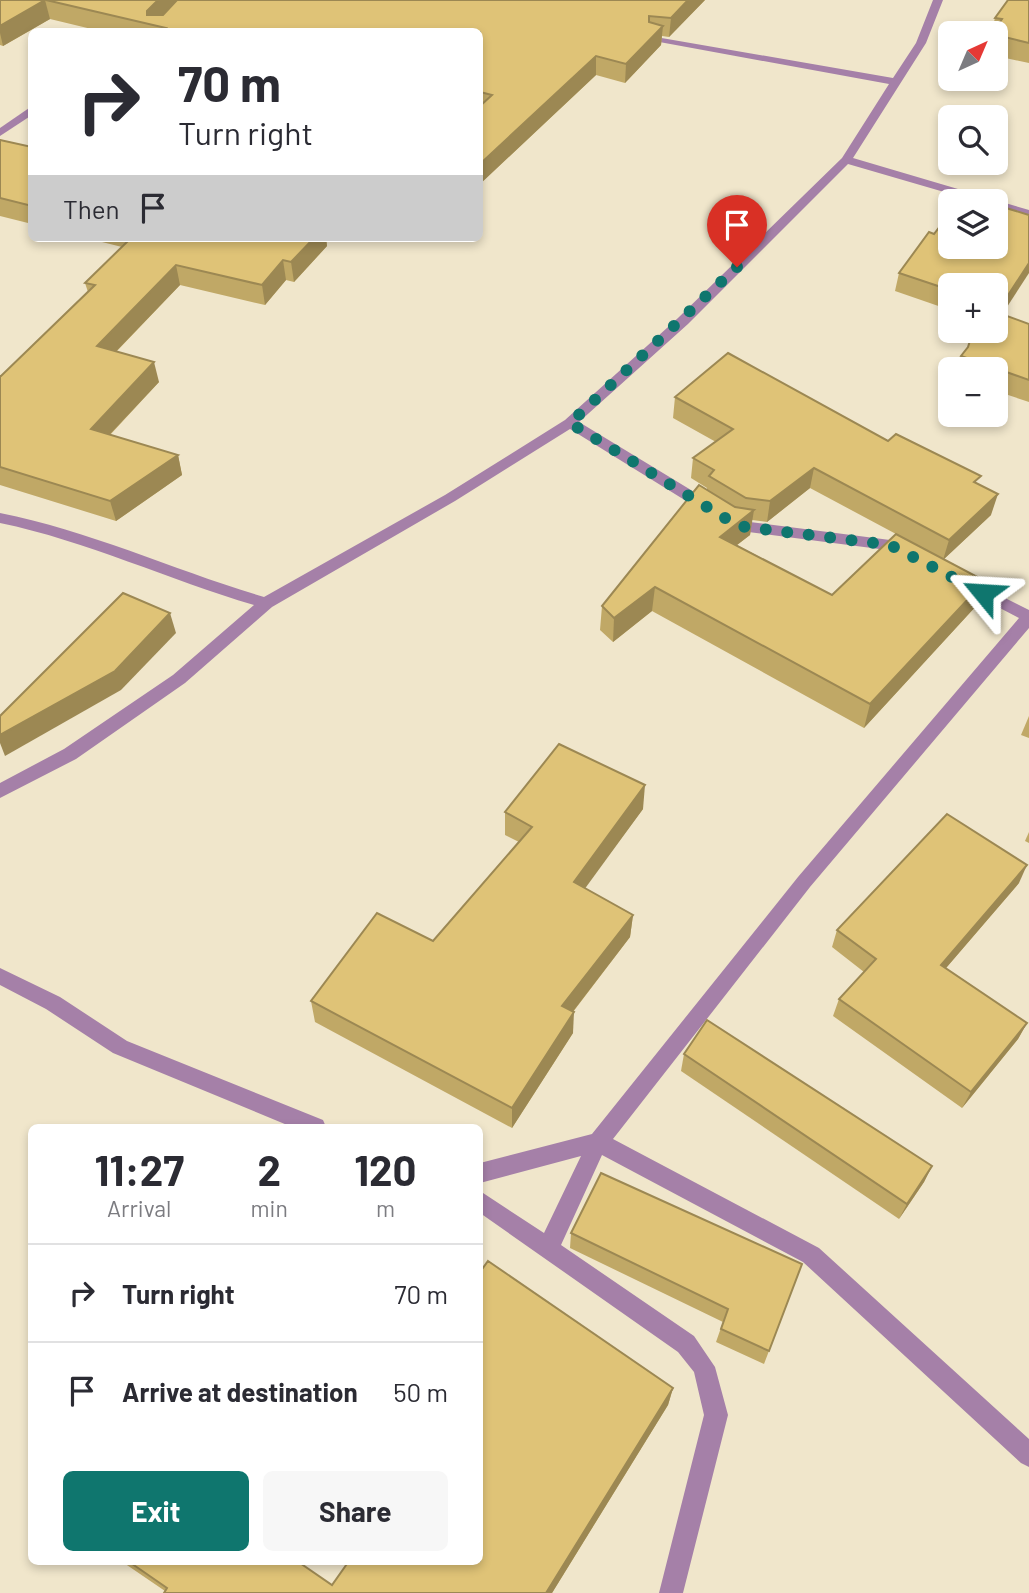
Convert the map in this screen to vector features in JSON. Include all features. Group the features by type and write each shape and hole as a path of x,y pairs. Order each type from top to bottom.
{"street":[{"path":"0,791 70,754 179,679 266,603 450,498 570,423 683,321 846,160 921,43 938,0"},
{"path":"654,38 894,82"},
{"path":"0,133 28,112"},
{"path":"846,160 946,189"},
{"path":"1008,208 1029,214"},
{"path":"570,423 738,526 890,545 925,563"},
{"path":"0,518 45,527 201,584 266,603"},
{"path":"548,1249 598,1142 804,882 1029,617 948,575"},
{"path":"0,976 53,1003 120,1047 309,1124"},
{"path":"483,1172 598,1142 811,1255 1029,1455"},
{"path":"483,1204 686,1344 704,1367 716,1415 671,1593"}],"building":[{"path":"0,0 45,0 0,26"},
{"path":"46,0 158,0 147,11 147,15 163,15 177,0 688,0 671,18 649,16 649,22 663,26 626,64 596,56 483,161 483,103 492,95 483,93 483,28 166,28"},
{"path":"1008,0 1029,0 1029,43 1008,38 1008,21 995,18"},
{"path":"0,140 28,146 28,205 0,198"},
{"path":"1008,209 1029,215 1029,263 1008,295 1008,273 938,273 938,286 899,273 929,232 934,234 938,229 938,259 1008,259"},
{"path":"127,242 310,242 291,262 283,260 262,285 176,265 97,346 154,362 91,429 178,455 110,501 0,467 0,376 95,285 85,283"},
{"path":"1008,316 1029,324 1029,380 1008,373 1008,357 961,356 969,343 1008,343"},
{"path":"728,353 888,441 896,434 981,476 974,482 998,494 949,540 814,468 770,501 746,498 709,476 714,470 693,458 733,429 675,397"},
{"path":"699,485 735,507 754,510 720,537 832,595 896,534 985,581 870,704 655,587 614,618 602,606"},
{"path":"123,593 170,613 115,671 0,735 0,716"},
{"path":"559,744 645,785 574,882 633,915 562,1006 574,1012 512,1108 311,1001 377,913 433,941 532,827 505,812"},
{"path":"947,814 1027,865 941,965 1027,1023 971,1092 839,999 876,959 837,930"},
{"path":"707,1020 932,1166 907,1204 684,1054"},
{"path":"601,1173 802,1264 769,1351 721,1329 728,1309 571,1233"},
{"path":"488,1261 673,1388 546,1593 164,1593 167,1588 134,1565 303,1565 332,1585 346,1565 483,1565 483,1268"}],"route":[{"path":"737,267 683,321 570,423 738,526 890,545 983,593"}]}
